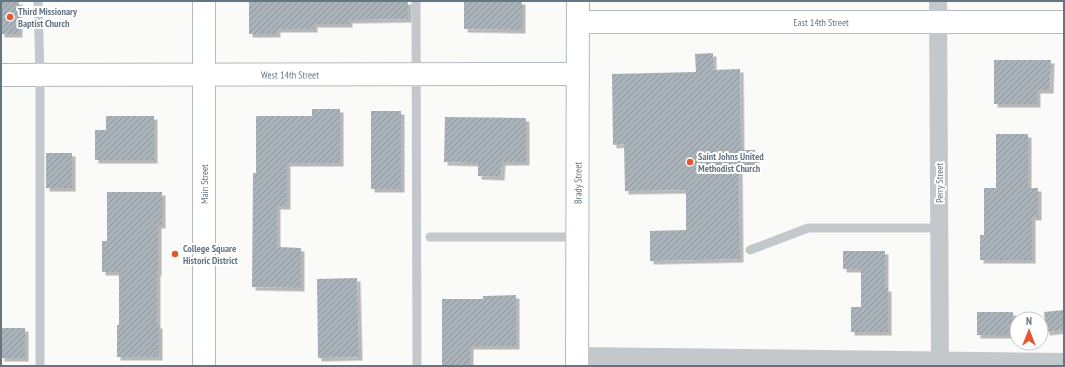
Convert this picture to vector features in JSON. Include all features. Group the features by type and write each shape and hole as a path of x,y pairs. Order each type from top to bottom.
{"main road":[{"name":"Main Street","path":"204,1 204,366"},
{"name":"East 14th Street","path":"578,11 938,11 1064,22"},
{"name":"Brady Street","path":"577,361 578,11"},
{"name":"West 14th Street","path":"1,75 578,74"}],"street":[{"name":"Perry Street","path":"938,11 940,363"},
{"path":"577,361 940,363 1064,362"}],"lane":[{"path":"38,1 40,75 40,366"},
{"path":"416,1 417,366"},
{"path":"750,250 808,228 939,228"},
{"path":"430,237 577,237"}],"building":[{"name":"Third Missionary Baptist Church","path":"1,1 19,1 19,34 1,34"},
{"path":"249,1 408,1 408,19 349,20 349,24 314,24 314,29 277,29 277,34 249,34"},
{"path":"464,1 522,1 522,30 464,29"},
{"name":"Saint Johns United Methodist Church","path":"713,53 713,70 740,69 741,150 755,150 756,167 739,166 740,259 650,261 650,231 686,230 686,190 625,191 624,144 613,145 612,74 696,72 695,54"},
{"path":"994,60 1051,60 1050,90 1037,90 1037,104 994,104"},
{"path":"312,109 340,109 340,163 287,163 287,206 277,206 277,247 301,248 301,288 252,287 253,173 256,173 256,116 312,116"},
{"path":"371,111 401,111 401,189 371,189"},
{"path":"106,116 154,116 154,160 95,160 95,130 106,130"},
{"path":"445,117 526,118 526,162 502,162 501,177 478,176 478,163 444,162"},
{"path":"996,134 1028,134 1028,188 1038,188 1038,217 1032,217 1032,260 980,260 980,235 984,235 984,188 996,188"},
{"path":"46,153 72,153 72,188 46,188"},
{"path":"107,192 162,192 162,225 158,225 157,272 157,325 159,325 159,357 117,357 117,325 119,325 119,272 102,272 102,241 107,241"},
{"path":"843,251 885,251 885,288 888,288 888,332 851,332 851,307 861,307 861,269 843,269"},
{"path":"357,278 359,357 318,358 317,279"},
{"path":"516,295 516,346 470,346 470,365 442,365 442,299 483,299 483,296"},
{"path":"1064,310 1064,330 1049,332 1049,312"},
{"path":"977,312 1009,312 1009,335 977,335"},
{"path":"1,328 25,328 25,358 1,358"}],"place":[{"name":"Third Missionary Baptist Church","path":"10,17"},
{"name":"Saint Johns United Methodist Church","path":"690,162"},
{"name":"College Square Historic District","path":"175,254"}]}
